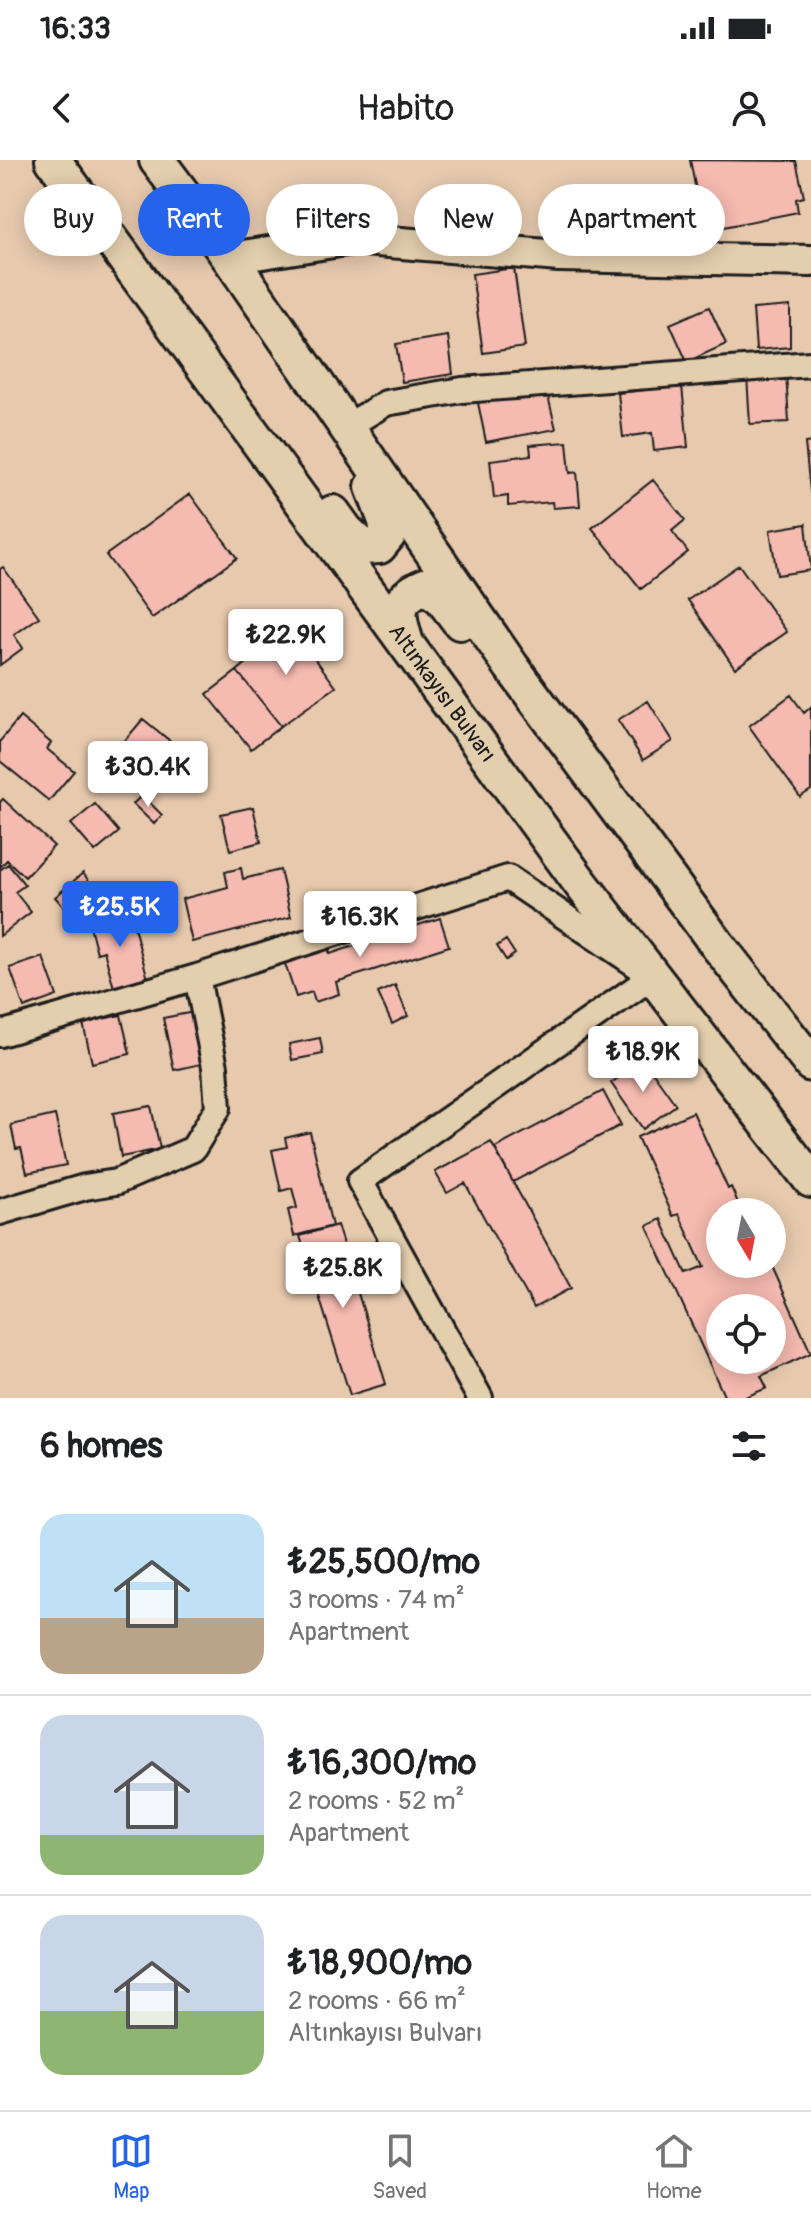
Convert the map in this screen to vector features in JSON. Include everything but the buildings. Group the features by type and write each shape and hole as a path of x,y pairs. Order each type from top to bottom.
{"main road":[{"name":"Altınkayısı Bulvarı","path":"53,160 579,881 811,1180"},
{"path":"157,160 230,258 511,666 716,943 811,1064"},
{"path":"156,302 219,360 278,434 346,531 363,547 379,546 388,535 386,521 346,427"},
{"path":"406,643 399,619 401,603 409,593 425,586 441,597 569,768 602,787"}],"street":[{"path":"230,258 353,239 559,256 811,261"},
{"path":"346,427 386,403 462,390 811,364"},
{"path":"0,1034 197,977 508,878 653,976 360,1181 480,1398"},
{"path":"0,1212 85,1187 116,1182 193,1149 218,1108 215,1067 197,977"}]}
